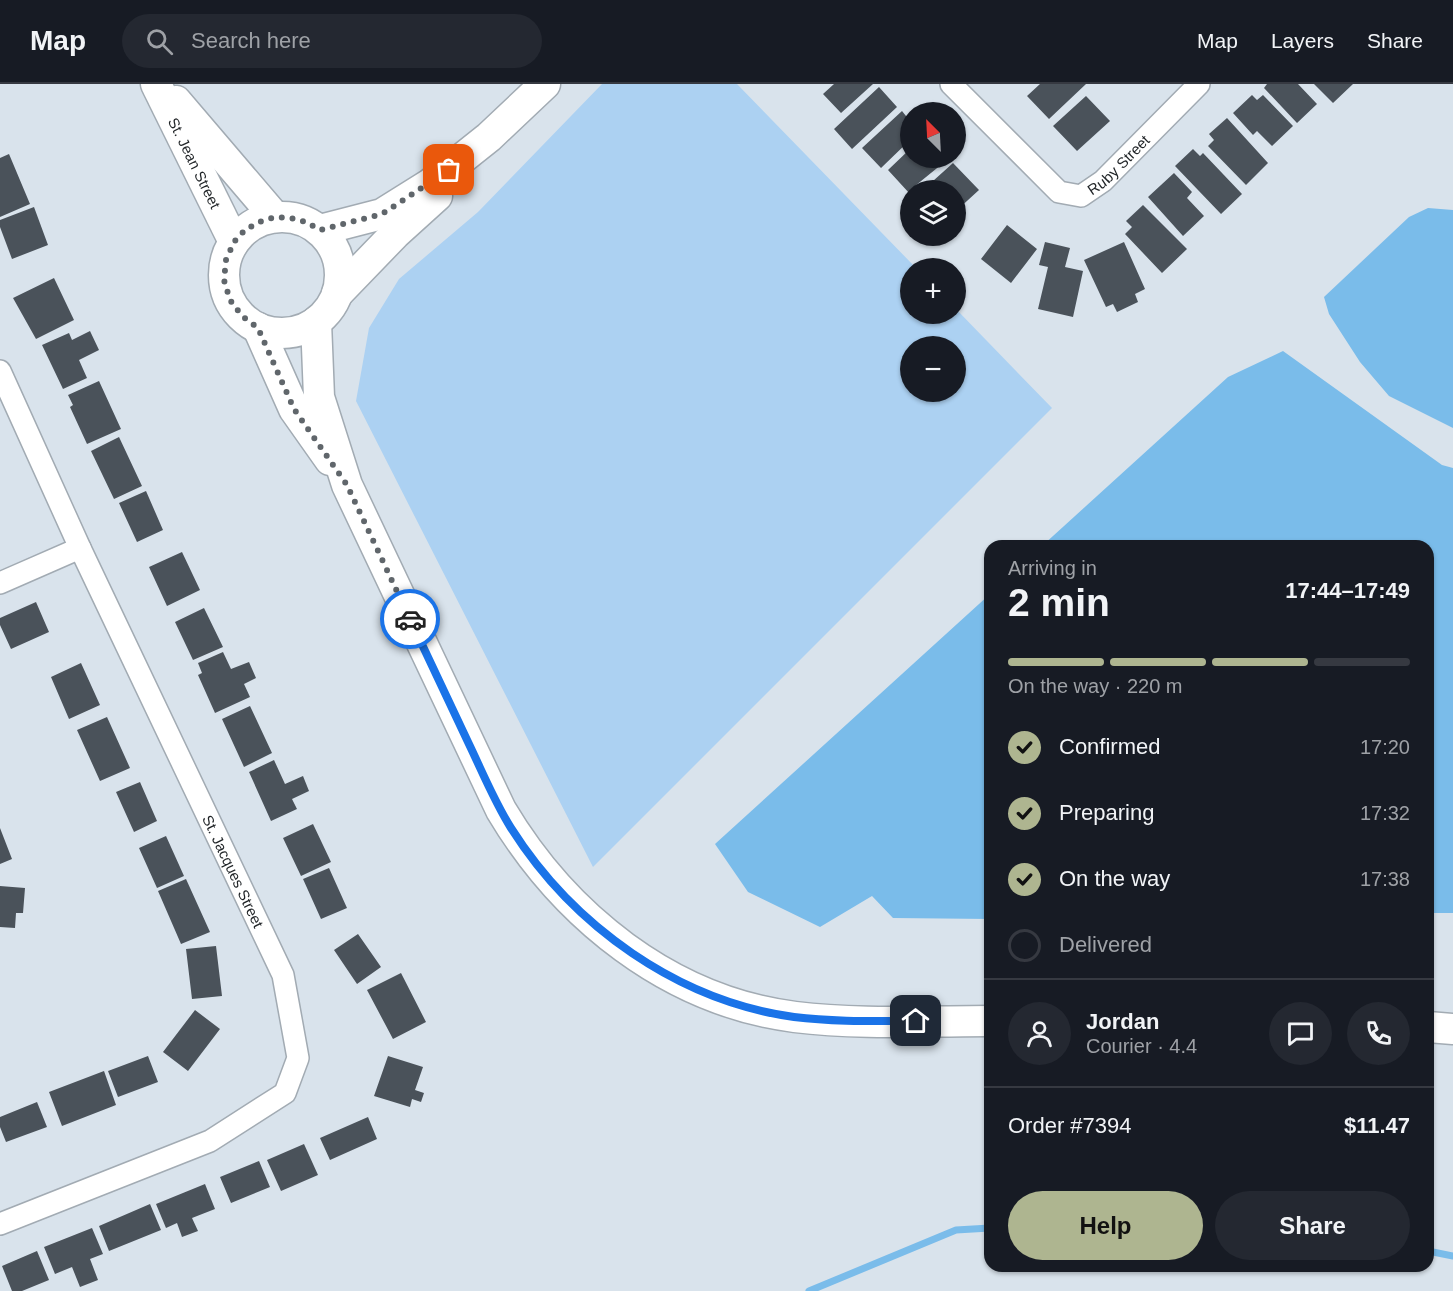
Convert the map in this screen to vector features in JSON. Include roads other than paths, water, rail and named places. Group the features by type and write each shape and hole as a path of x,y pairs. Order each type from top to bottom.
{"main road":[{"name":"St. Jean Street","path":"156,84 234,242"},
{"name":"St. Jean Street","path":"162,84 275,217"},
{"path":"320,230 382,214 468,156 545,84"},
{"path":"337,294 395,234 438,196 468,156"},
{"path":"275,217 306,222 320,230 332,243 339,260 341,277 337,294 329,310 316,322 298,331 278,333 258,328 242,316 230,300 224,280 226,260 234,242 245,230 275,217"},
{"path":"316,322 319,397 347,485 501,810 525,848 557,888 611,939 638,958 694,987 767,1011 833,1020 984,1021"},
{"path":"258,328 294,409 347,485"},
{"path":"1434,1027 1453,1029"}],"street":[{"name":"Ruby Street","path":"951,84 1059,192 1081,196 1103,181 1199,84"},
{"name":"St. Jacques Street","path":"0,371 80,548 283,975 298,1058 285,1093 210,1141 0,1224"},
{"path":"0,583 80,548"}],"waterway":[{"path":"809,1291 956,1230 984,1228"},
{"path":"1434,1252 1453,1256"}]}
